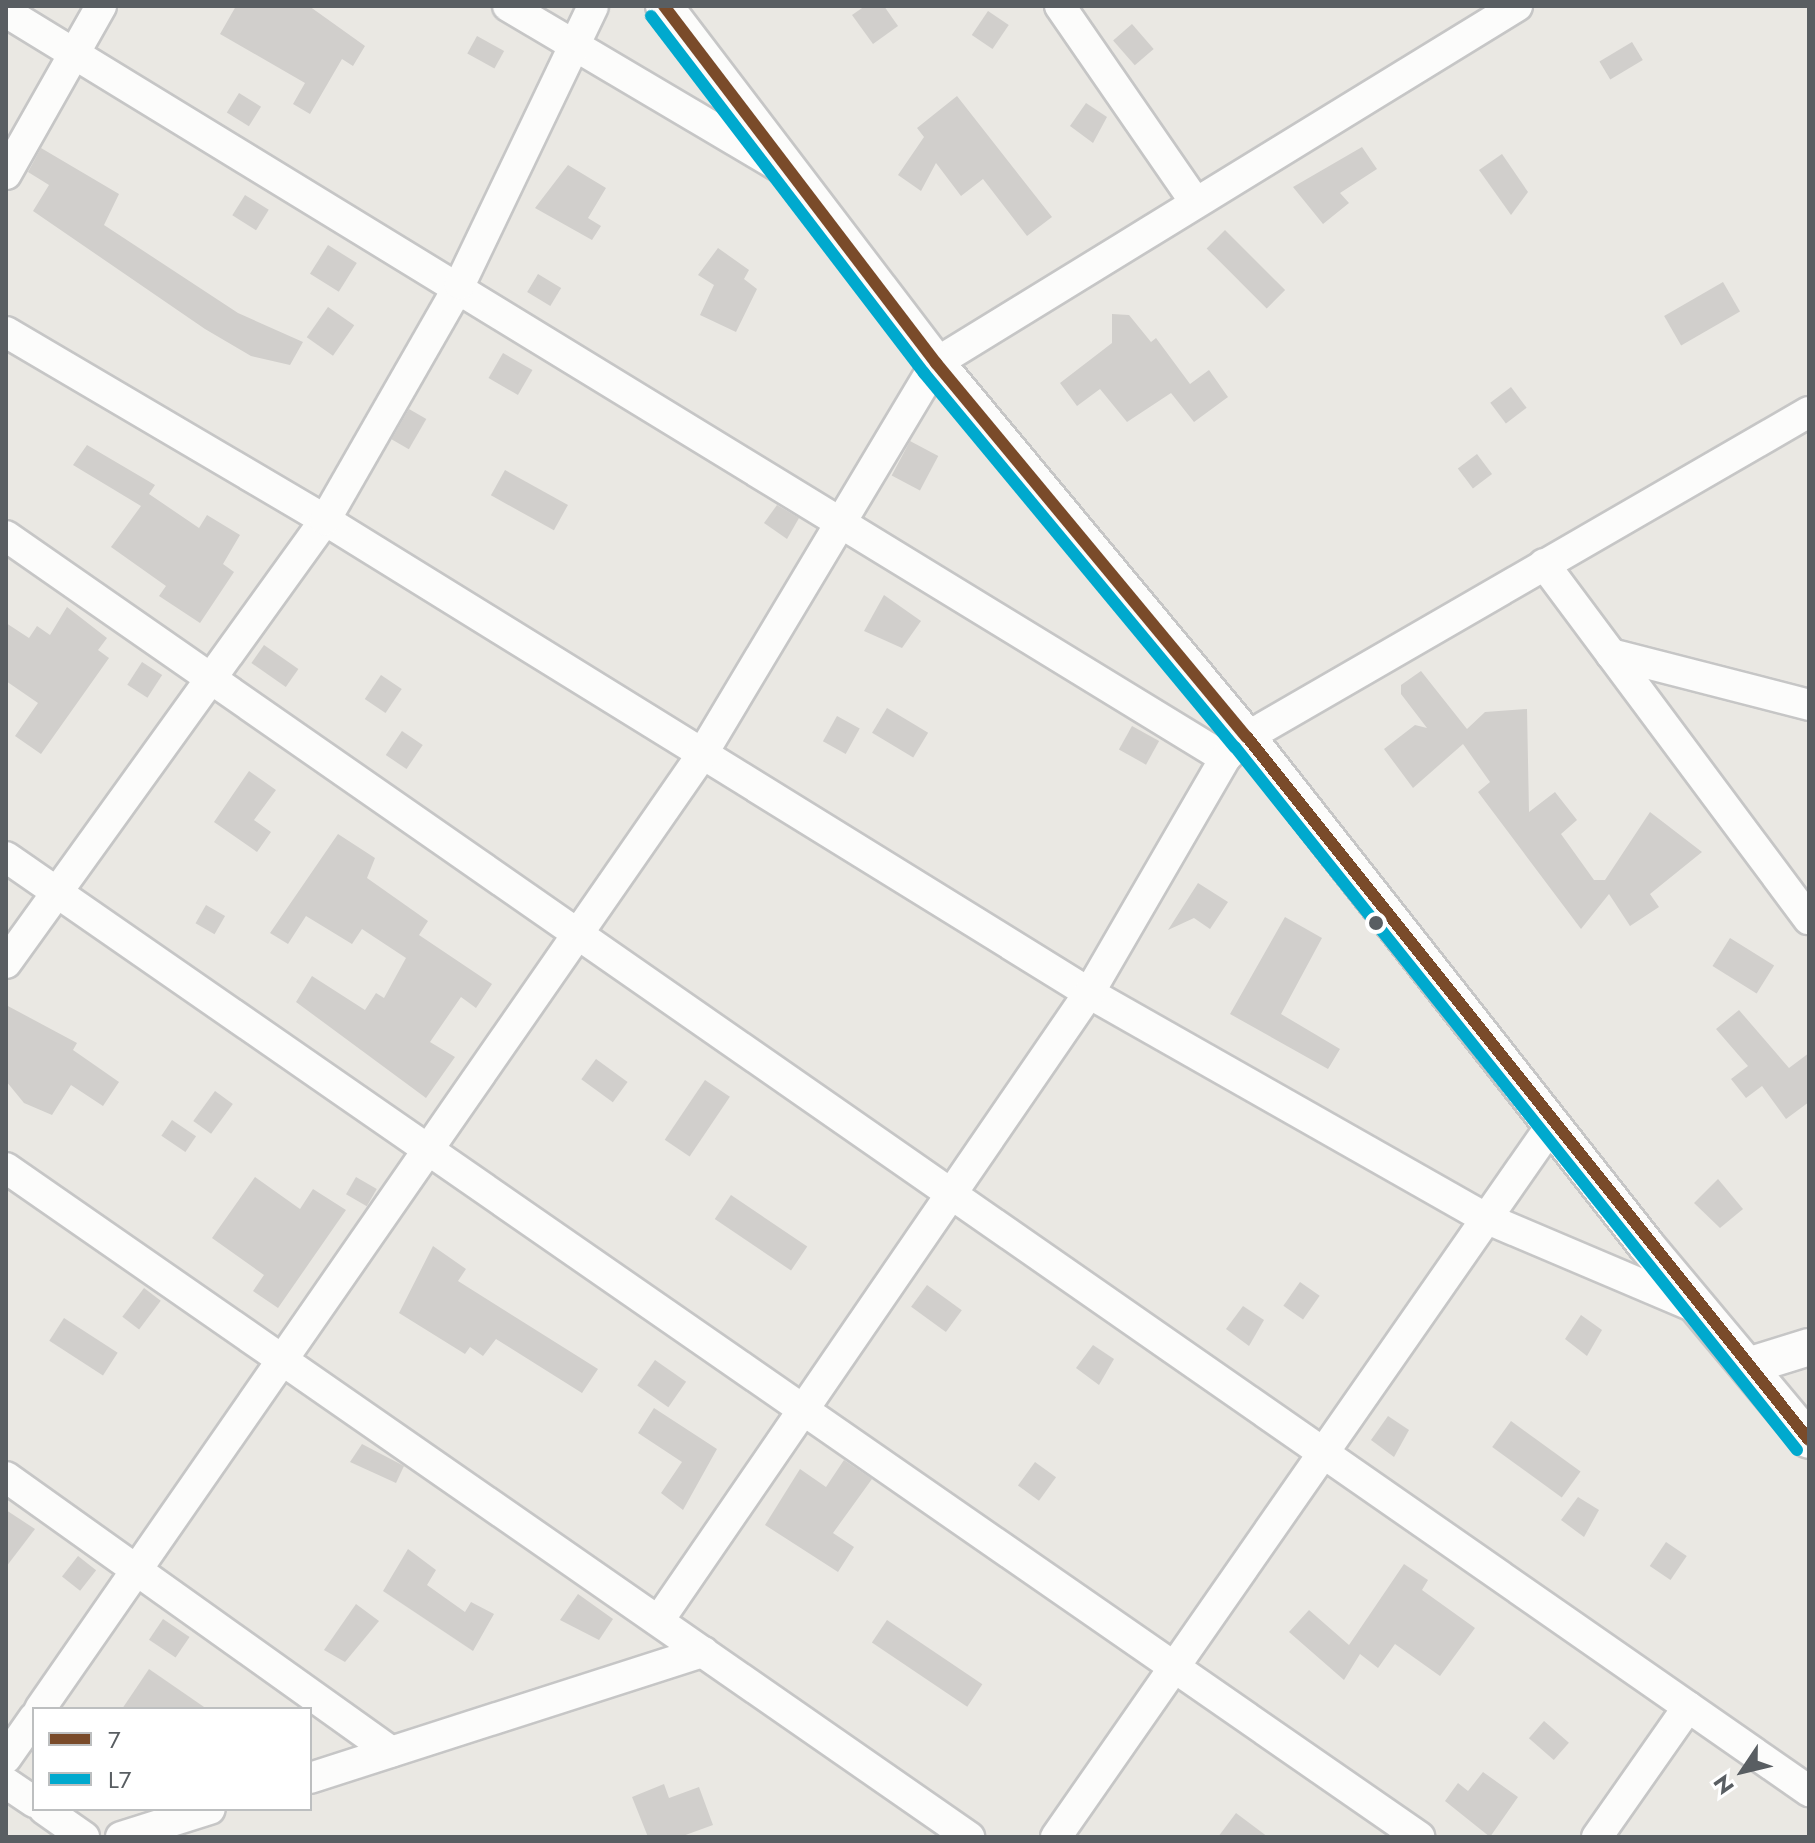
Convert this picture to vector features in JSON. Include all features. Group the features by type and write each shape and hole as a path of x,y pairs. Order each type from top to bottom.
{"street":[{"path":"6,174 101,6"},
{"path":"508,6 792,174"},
{"path":"6,963 325,520 460,284 580,46 593,6"},
{"path":"664,6 936,363 1236,747 1553,1123 1809,1440"},
{"path":"1060,6 1196,203"},
{"path":"41,1707 701,756 936,363 1517,6"},
{"path":"6,12 843,517 1236,747"},
{"path":"6,332 325,520 701,756 1089,993 1483,1217 1702,1309"},
{"path":"659,1620 1089,993 1236,747 1544,564 1809,412"},
{"path":"6,536 1809,1791"},
{"path":"1544,564 1809,919"},
{"path":"1611,654 1809,705"},
{"path":"6,857 1419,1837"},
{"path":"1056,1837 1483,1217 1553,1123"},
{"path":"6,1168 969,1837"},
{"path":"1748,1366 1809,1347"},
{"path":"6,1477 391,1752"},
{"path":"312,1777 703,1652"},
{"path":"1597,1837 1688,1707"},
{"path":"6,1758 32,1721"},
{"path":"6,1783 32,1801"},
{"path":"47,1811 84,1837"},
{"path":"121,1837 204,1811"}],"building":[{"path":"236,6 309,6 365,46 353,66 342,59 310,114 293,104 305,83 220,34"},
{"path":"865,6 884,6 898,26 873,44 852,15"},
{"path":"988,11 1009,25 993,49 972,35"},
{"path":"1132,24 1154,49 1135,65 1113,40"},
{"path":"477,36 504,51 494,69 467,53"},
{"path":"1632,42 1643,60 1610,80 1599,62"},
{"path":"239,93 261,107 249,126 227,113"},
{"path":"957,96 1052,217 1027,236 983,179 961,196 936,163 921,191 898,175 924,137 917,128"},
{"path":"1086,103 1107,117 1093,143 1070,126"},
{"path":"1362,147 1377,169 1340,193 1349,203 1323,224 1293,187"},
{"path":"41,148 119,194 104,225 238,313 303,342 290,365 251,356 205,329 33,211 49,185 28,172"},
{"path":"1502,154 1528,192 1511,215 1479,170"},
{"path":"568,165 606,188 588,218 601,226 592,240 535,208"},
{"path":"245,195 269,210 256,230 232,215"},
{"path":"1225,230 1285,290 1267,308 1207,248"},
{"path":"328,245 357,263 339,292 310,274"},
{"path":"718,248 749,270 744,279 757,289 736,332 700,315 714,285 698,275"},
{"path":"538,274 561,288 550,306 527,292"},
{"path":"1723,282 1740,311 1681,345 1664,316"},
{"path":"328,307 354,325 333,356 307,337"},
{"path":"1112,314 1129,315 1151,342 1156,338 1190,384 1209,370 1228,397 1194,422 1171,393 1127,422 1100,389 1077,406 1060,383 1112,343"},
{"path":"503,353 532,370 518,395 488,378"},
{"path":"1511,387 1527,408 1506,423 1490,403"},
{"path":"409,409 426,419 409,449 392,439"},
{"path":"910,441 938,456 920,490 892,475"},
{"path":"87,445 155,485 149,494 199,528 207,515 240,535 223,564 234,572 200,623 159,596 166,586 111,547 141,506 73,465"},
{"path":"1477,454 1492,474 1473,488 1458,468"},
{"path":"505,470 568,505 554,530 491,495"},
{"path":"777,505 799,518 787,539 764,523"},
{"path":"884,595 921,621 902,648 864,631"},
{"path":"67,607 107,638 98,650 109,658 41,754 15,736 38,703 6,681 6,623 29,638 37,626 50,635"},
{"path":"264,645 298,669 286,687 251,663"},
{"path":"142,662 162,675 147,698 127,685"},
{"path":"1421,671 1467,729 1485,712 1527,709 1529,812 1555,792 1577,820 1561,834 1594,880 1605,880 1650,812 1702,852 1650,894 1659,907 1630,926 1609,894 1581,929 1478,792 1490,782 1463,744 1413,788 1384,749 1415,725 1427,728 1401,694 1401,685"},
{"path":"381,675 402,689 386,713 365,699"},
{"path":"887,708 928,733 913,758 872,733"},
{"path":"837,716 860,729 846,754 823,741"},
{"path":"1132,726 1159,741 1146,765 1119,750"},
{"path":"402,731 423,745 407,769 386,755"},
{"path":"249,771 276,790 254,820 271,832 257,852 214,822"},
{"path":"338,834 375,858 367,878 428,921 419,935 492,984 476,1008 461,997 430,1042 455,1057 426,1098 296,1002 312,976 365,1010 376,993 384,998 406,958 362,929 352,944 306,916 288,944 270,933"},
{"path":"1198,883 1228,902 1210,929 1194,918 1168,930"},
{"path":"206,905 225,916 215,934 196,923"},
{"path":"1285,917 1322,938 1281,1014 1340,1049 1328,1069 1230,1014"},
{"path":"1730,938 1774,966 1757,994 1713,966"},
{"path":"6,1005 77,1043 73,1050 119,1082 103,1106 71,1085 52,1115 24,1103 6,1081"},
{"path":"1739,1010 1789,1068 1809,1053 1809,1102 1786,1119 1762,1086 1746,1098 1731,1079 1748,1066 1716,1029"},
{"path":"596,1059 628,1082 613,1102 581,1079"},
{"path":"705,1080 730,1097 690,1156 665,1140"},
{"path":"215,1091 233,1104 211,1134 193,1121"},
{"path":"172,1120 196,1136 185,1152 161,1136"},
{"path":"255,1177 300,1209 313,1189 346,1210 278,1308 253,1291 264,1275 212,1238"},
{"path":"356,1177 377,1189 367,1206 346,1194"},
{"path":"1718,1179 1743,1209 1720,1228 1694,1203"},
{"path":"731,1195 807,1246 791,1270 715,1219"},
{"path":"433,1246 466,1269 458,1281 598,1369 582,1393 496,1339 483,1356 470,1347 465,1354 399,1313"},
{"path":"1300,1282 1320,1296 1303,1320 1283,1306"},
{"path":"927,1285 962,1310 946,1332 911,1307"},
{"path":"144,1288 161,1301 139,1329 122,1317"},
{"path":"1243,1306 1264,1320 1249,1346 1226,1329"},
{"path":"1581,1315 1602,1330 1587,1356 1565,1339"},
{"path":"64,1318 118,1353 103,1376 49,1341"},
{"path":"1093,1345 1114,1359 1099,1385 1076,1368"},
{"path":"655,1360 686,1382 668,1407 637,1385"},
{"path":"654,1408 717,1449 683,1510 661,1493 682,1462 638,1433"},
{"path":"1388,1416 1409,1430 1394,1457 1371,1440"},
{"path":"1511,1421 1581,1472 1562,1497 1492,1447"},
{"path":"362,1444 404,1466 396,1483 350,1462"},
{"path":"844,1460 872,1479 833,1533 854,1547 838,1572 765,1525 800,1469 826,1487"},
{"path":"1035,1462 1056,1477 1039,1501 1018,1485"},
{"path":"1578,1497 1599,1510 1584,1537 1561,1520"},
{"path":"6,1510 35,1529 6,1567"},
{"path":"1666,1542 1687,1556 1671,1580 1650,1566"},
{"path":"408,1549 436,1570 427,1585 465,1612 471,1602 494,1614 473,1651 383,1591"},
{"path":"78,1556 96,1570 80,1591 62,1576"},
{"path":"1404,1564 1428,1580 1422,1590 1475,1628 1440,1676 1395,1644 1378,1668 1360,1654 1344,1680 1289,1632 1309,1610 1349,1645"},
{"path":"578,1594 613,1619 599,1640 560,1620"},
{"path":"356,1604 379,1621 345,1662 324,1650"},
{"path":"163,1619 190,1637 176,1658 149,1640"},
{"path":"887,1620 982,1684 967,1707 872,1642"},
{"path":"149,1669 204,1707 123,1707"},
{"path":"1544,1721 1569,1743 1554,1760 1529,1738"},
{"path":"1483,1772 1518,1797 1490,1837 1445,1801 1458,1783 1468,1791"},
{"path":"664,1784 669,1798 699,1787 713,1825 680,1837 648,1837 632,1797"},
{"path":"1236,1813 1268,1837 1218,1837"}],"transit line":[{"name":"7","path":"664,6 936,363 1247,737 1809,1440"},
{"name":"L7","path":"651,16 924,373 1235,747 1797,1450"}]}
